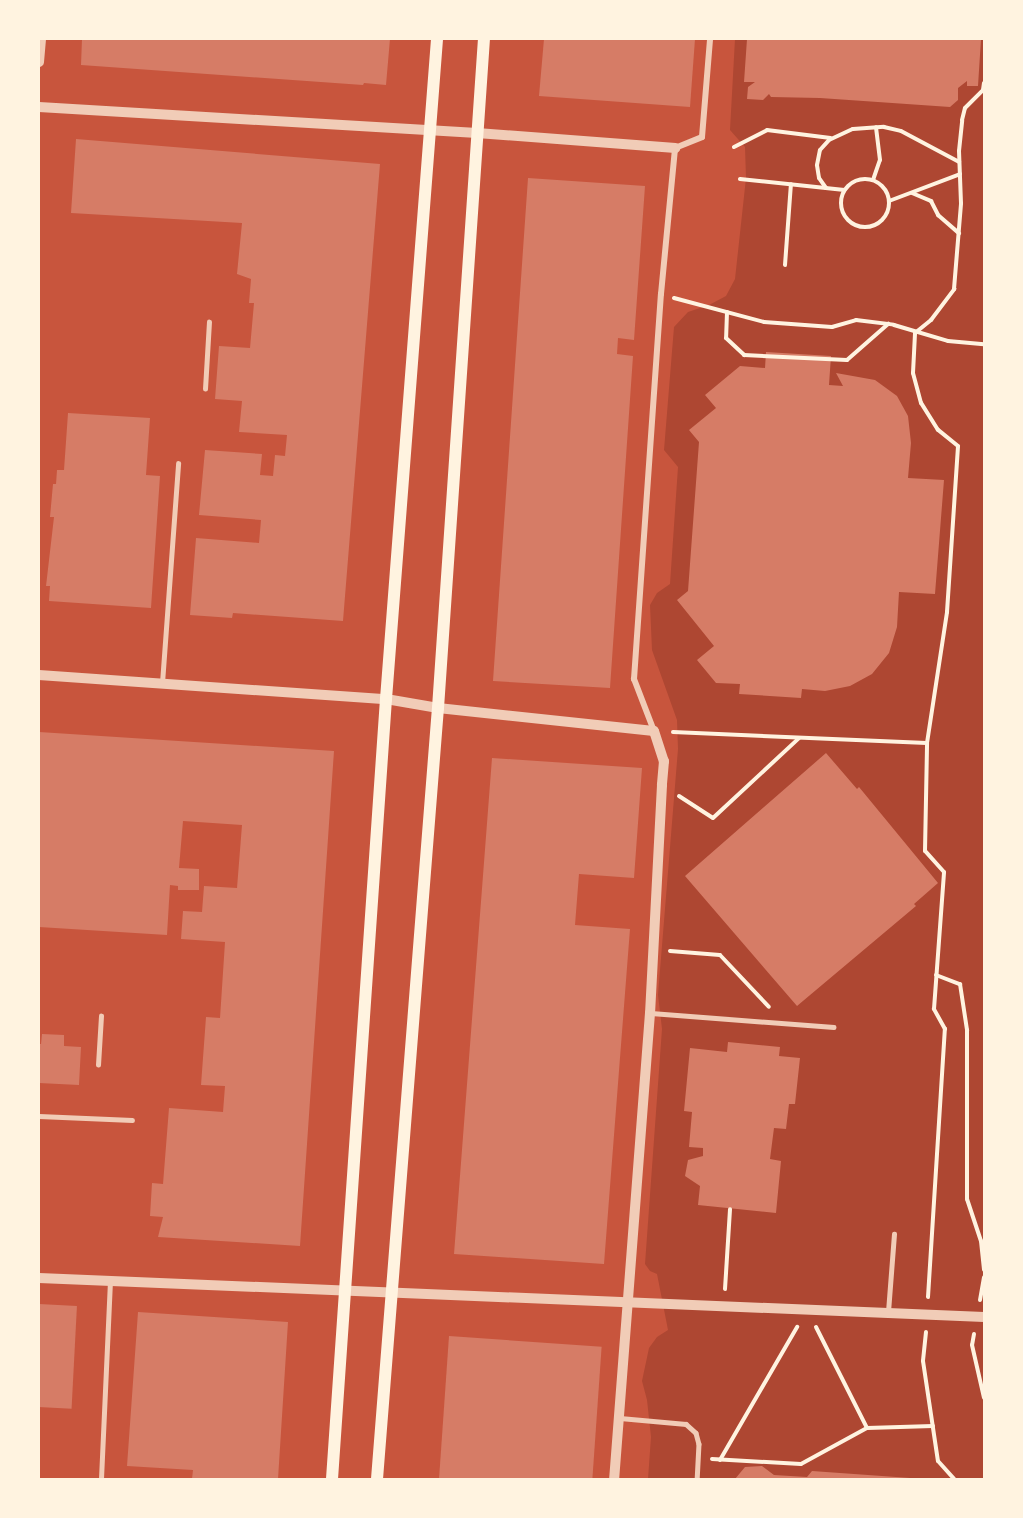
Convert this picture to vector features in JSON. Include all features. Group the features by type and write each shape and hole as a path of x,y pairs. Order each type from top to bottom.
{"main road":[{"path":"332,1479 386,699 437,39"},
{"path":"377,1479 438,708 484,39"}],"street":[{"path":"39,62 41,39"},
{"path":"39,107 477,132 675,148 702,136 710,39"},
{"path":"614,1479 650,1013 663,785 664,761 634,679 675,148"},
{"path":"39,675 386,699 438,708 654,731"},
{"path":"39,1278 979,1317"}],"lane":[{"path":"205,389 209,322"},
{"path":"162,683 178,464"},
{"path":"650,1013 833,1027"},
{"path":"98,1065 101,1016"},
{"path":"39,1116 132,1120"},
{"path":"888,1312 894,1234"},
{"path":"100,1479 110,1281"},
{"path":"618,1418 686,1424 696,1433 699,1458 698,1479"}],"path":[{"path":"954,1479 938,1461 923,1361 932,1314 945,1029 934,1009 944,872 925,850 927,743 947,612 958,446 938,430 921,403 913,373 915,333 932,320 954,289 965,108 983,90 984,82"},
{"path":"826,188 819,177 817,165 820,150 833,138 853,129 876,128 901,131 960,162"},
{"path":"873,180 880,159 876,128"},
{"path":"734,147 767,130 833,138"},
{"path":"888,201 960,174"},
{"path":"740,179 844,190"},
{"path":"873,180 884,189 888,201 886,213 876,224 856,225 842,211 841,198 844,190 854,181 873,180"},
{"path":"785,265 791,184"},
{"path":"912,193 931,201 938,215 959,233"},
{"path":"662,294 764,322 832,327 856,320 888,324 948,341 984,344"},
{"path":"727,312 726,338 744,355 847,360 888,324"},
{"path":"654,731 927,743"},
{"path":"663,785 713,818 800,738"},
{"path":"653,950 720,955 784,1023"},
{"path":"936,975 960,984 967,1030 967,1199 981,1241 984,1270"},
{"path":"724,1305 730,1209"},
{"path":"984,1277 979,1317 972,1346 984,1398"},
{"path":"808,1309 867,1428"},
{"path":"720,1460 808,1309"},
{"path":"699,1458 801,1464 867,1428 933,1426"}],"shaded area":[{"path":"735,39 984,39 984,1479 648,1479 651,1437 647,1400 642,1381 649,1348 657,1337 668,1330 657,1274 650,1271 645,1264 662,1029 658,995 678,749 677,720 652,650 650,605 657,593 670,584 678,467 664,450 674,327 688,312 726,296 735,279 746,178 745,147 730,130"}],"building":[{"path":"82,39 390,39 386,85 364,83 363,85 81,65"},
{"path":"544,39 695,39 690,107 539,96"},
{"path":"747,39 981,39 978,86 967,86 967,81 958,88 958,100 950,107 771,97 769,94 763,100 747,99 748,87 755,82 744,82"},
{"path":"76,139 380,164 343,621 233,613 232,618 190,615 196,538 259,543 261,520 199,515 205,450 262,454 260,475 273,476 275,455 285,456 287,435 239,432 242,401 215,399 219,346 250,348 254,303 249,303 251,279 237,274 242,223 71,213"},
{"path":"528,178 645,186 634,340 618,338 617,354 633,356 610,688 493,681"},
{"path":"766,352 831,356 829,385 843,386 836,373 875,380 897,396 908,416 911,443 908,478 944,480 935,594 899,592 897,627 889,653 872,674 850,686 825,691 802,689 801,698 739,694 740,684 716,683 697,660 714,646 677,600 688,591 699,442 689,430 716,408 705,395 740,366 765,368"},
{"path":"68,413 150,418 146,475 160,476 151,608 49,601 50,586 46,586 54,517 50,517 53,484 56,484 57,470 64,470"},
{"path":"39,732 334,751 300,1246 158,1237 163,1217 150,1216 152,1183 163,1184 169,1108 223,1112 225,1086 201,1085 206,1017 220,1018 225,942 181,939 183,911 202,912 204,886 237,888 242,825 183,821 179,868 199,869 199,890 178,890 178,886 170,885 167,935 39,927"},
{"path":"826,753 857,789 859,787 938,883 914,904 916,906 797,1006 685,876"},
{"path":"492,758 642,768 634,878 579,874 575,925 630,929 604,1264 454,1254"},
{"path":"42,1034 64,1035 64,1046 81,1047 79,1085 39,1083 39,1044 41,1044"},
{"path":"728,1042 780,1047 779,1056 800,1058 795,1104 789,1104 786,1129 774,1128 770,1159 781,1161 776,1213 698,1205 700,1186 685,1176 688,1160 703,1156 703,1148 689,1147 692,1112 684,1111 690,1048 727,1052"},
{"path":"39,1304 77,1306 72,1409 39,1407"},
{"path":"138,1312 288,1322 278,1479 192,1479 193,1470 127,1466"},
{"path":"449,1336 602,1347 592,1479 439,1479"},
{"path":"762,1466 774,1475 807,1477 812,1471 924,1479 735,1479 745,1467"}]}
